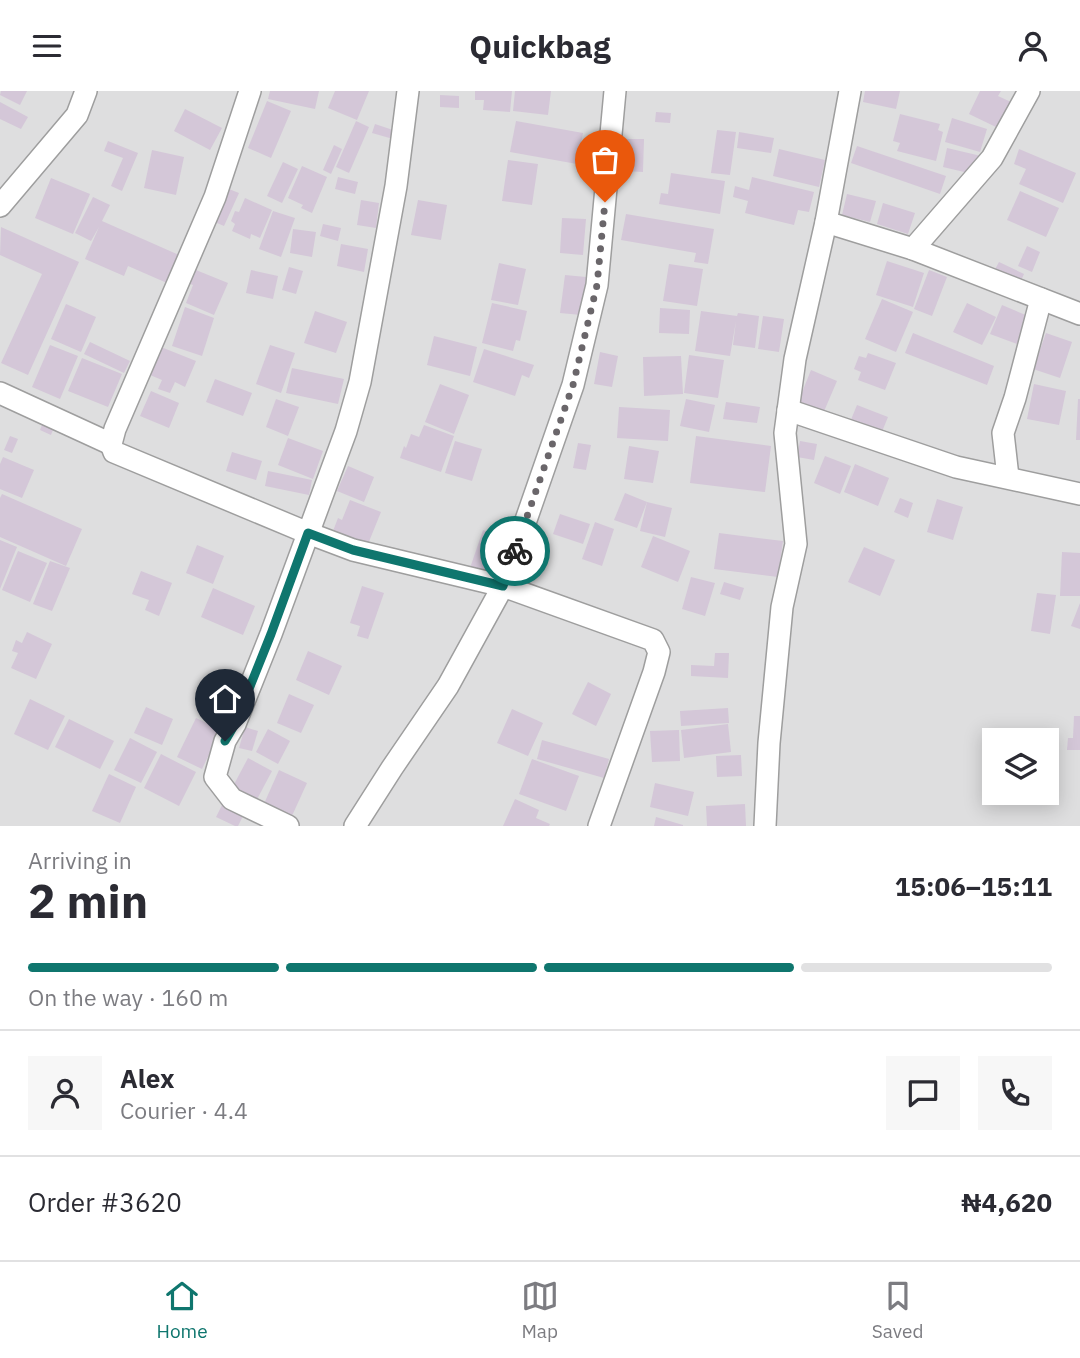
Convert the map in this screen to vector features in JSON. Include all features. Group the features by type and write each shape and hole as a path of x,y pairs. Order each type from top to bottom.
{"street":[{"path":"0,206 77,115 86,91"},
{"path":"250,91 215,197 121,416 111,444 114,452 353,550 503,586 653,640 659,652 654,672 599,826"},
{"path":"288,826 232,799 215,777 225,741 235,724 346,431 360,382 396,186 408,91"},
{"path":"355,826 448,686 503,586 573,385 597,285 615,91"},
{"path":"765,826 769,743 782,607 796,544 785,433 795,359 826,222 850,91"},
{"path":"913,249 992,158 1029,91"},
{"path":"826,222 913,249 1080,314"},
{"path":"1008,477 1003,433 1041,299"},
{"path":"1,397 111,444"},
{"path":"788,410 956,467 1080,494"}],"shaded area":[{"path":"0,91 1080,91 1080,826 0,826"}],"building":[{"path":"1,91 27,91 20,105 0,95"},
{"path":"270,91 319,91 315,109 268,99"},
{"path":"335,91 369,91 357,120 328,108"},
{"path":"475,91 512,91 510,112 483,110 484,100 475,100"},
{"path":"515,91 551,91 548,115 513,111"},
{"path":"865,91 900,91 896,109 863,102"},
{"path":"980,91 1001,91 998,96 1011,102 998,128 969,114"},
{"path":"440,95 459,96 459,108 440,107"},
{"path":"267,101 291,111 271,158 248,148"},
{"path":"0,102 28,117 21,129 0,119"},
{"path":"185,109 222,128 210,150 174,131"},
{"path":"656,112 671,113 670,123 655,122"},
{"path":"900,114 940,124 938,130 943,132 936,161 897,151 900,143 893,141"},
{"path":"952,118 987,129 980,152 945,142"},
{"path":"356,121 369,127 349,173 336,167"},
{"path":"516,121 583,133 577,164 510,152"},
{"path":"375,124 396,131 393,139 372,133"},
{"path":"717,130 736,132 730,175 711,173"},
{"path":"739,132 774,138 771,153 737,148"},
{"path":"627,139 644,139 643,172 626,171"},
{"path":"108,141 138,153 122,191 111,186 123,158 104,151"},
{"path":"334,145 342,149 331,174 323,170"},
{"path":"857,146 946,176 940,194 851,163"},
{"path":"592,147 601,148 599,167 589,166"},
{"path":"947,148 981,156 977,175 943,167"},
{"path":"779,149 825,160 819,187 773,176"},
{"path":"1019,149 1076,173 1063,203 1019,184 1026,169 1014,164"},
{"path":"152,150 184,157 176,195 144,188"},
{"path":"508,160 538,164 532,205 502,201"},
{"path":"283,162 298,169 282,203 267,196"},
{"path":"302,166 327,177 312,213 288,198"},
{"path":"671,173 725,181 720,214 659,204 661,193 668,194"},
{"path":"338,177 358,182 355,194 335,189"},
{"path":"752,177 814,192 809,212 798,210 794,225 745,213 748,201 733,197 735,186 749,190"},
{"path":"51,178 90,194 73,234 35,218"},
{"path":"224,187 239,193 224,226 210,220"},
{"path":"1020,191 1059,208 1046,237 1007,220"},
{"path":"847,194 876,201 870,222 842,215"},
{"path":"93,197 110,205 102,221 179,255 167,283 128,266 124,276 85,259 99,227 91,241 75,233"},
{"path":"245,198 272,210 260,238 251,234 250,239 232,231 235,224 231,221 235,211 239,212"},
{"path":"361,200 379,203 376,228 357,225"},
{"path":"418,200 447,205 441,240 411,235"},
{"path":"883,203 915,213 908,234 877,224"},
{"path":"273,211 295,218 281,257 259,249"},
{"path":"626,214 714,229 708,264 694,262 696,253 621,240"},
{"path":"562,218 586,219 583,255 560,253"},
{"path":"323,224 341,228 338,241 320,236"},
{"path":"1,227 79,262 28,375 1,363 42,274 0,255"},
{"path":"293,229 316,232 312,257 290,253"},
{"path":"341,244 368,249 364,272 337,266"},
{"path":"1027,246 1040,252 1032,272 1018,266"},
{"path":"887,261 924,273 913,307 876,295"},
{"path":"999,262 1024,274 1018,287 992,275"},
{"path":"499,263 526,269 518,305 491,300"},
{"path":"669,264 703,269 697,306 663,301"},
{"path":"289,267 303,271 296,294 282,290"},
{"path":"191,268 228,283 214,315 186,303 193,285 185,282"},
{"path":"251,270 278,276 273,299 246,293"},
{"path":"929,270 947,277 932,316 914,309"},
{"path":"565,275 586,277 581,315 560,313"},
{"path":"882,299 913,312 896,352 865,339"},
{"path":"492,303 527,311 520,341 516,340 513,351 482,343"},
{"path":"967,303 996,317 982,345 953,332"},
{"path":"66,304 96,317 81,352 51,339"},
{"path":"1002,305 1028,316 1017,344 990,334"},
{"path":"185,307 214,318 202,356 172,346"},
{"path":"660,308 690,310 689,334 659,333"},
{"path":"315,311 347,322 336,353 304,343"},
{"path":"701,311 759,316 755,348 733,345 736,321 730,356 695,351"},
{"path":"763,316 784,319 779,352 758,349"},
{"path":"913,333 994,366 987,385 905,353"},
{"path":"1046,333 1072,342 1060,378 1033,369"},
{"path":"434,336 477,347 470,376 427,365"},
{"path":"90,342 130,361 124,373 84,354"},
{"path":"50,345 78,356 60,399 32,387"},
{"path":"270,345 295,353 281,393 256,384"},
{"path":"161,347 196,361 185,387 175,382 170,393 158,389 162,380 150,375"},
{"path":"484,349 534,365 529,378 522,375 515,396 473,382"},
{"path":"600,352 618,356 612,387 594,384"},
{"path":"868,353 896,363 885,390 858,380 861,372 854,369 859,356 866,358"},
{"path":"689,355 724,360 718,398 684,393"},
{"path":"681,356 683,394 644,396 643,357"},
{"path":"82,358 122,374 108,407 68,391"},
{"path":"292,368 344,379 338,404 286,393"},
{"path":"811,370 837,381 822,416 797,405"},
{"path":"215,379 252,393 243,416 206,402"},
{"path":"440,384 469,395 454,434 425,422"},
{"path":"1034,384 1066,391 1059,425 1027,419"},
{"path":"151,391 179,403 169,428 140,416"},
{"path":"276,399 299,407 288,436 266,427"},
{"path":"686,399 715,405 709,432 680,426"},
{"path":"1078,399 1080,440 1076,440"},
{"path":"726,402 760,407 757,423 723,419"},
{"path":"857,405 888,417 879,439 848,427"},
{"path":"619,407 670,410 668,441 617,438"},
{"path":"45,417 56,422 51,435 40,430"},
{"path":"424,425 454,436 441,472 400,458 411,434 419,437"},
{"path":"10,436 18,439 12,453 4,450"},
{"path":"696,436 771,446 765,492 690,483"},
{"path":"288,438 323,451 313,479 278,465"},
{"path":"455,441 482,449 472,481 445,473"},
{"path":"800,441 817,444 814,460 797,457"},
{"path":"578,443 591,445 586,470 573,468"},
{"path":"629,446 659,451 653,483 624,479"},
{"path":"232,452 262,461 256,480 226,471"},
{"path":"825,456 851,466 840,494 814,483"},
{"path":"3,457 34,470 22,498 0,489 0,464"},
{"path":"855,464 889,478 878,506 844,492"},
{"path":"348,466 374,477 364,502 337,491"},
{"path":"268,471 312,480 309,495 265,486"},
{"path":"625,493 647,502 637,528 614,520"},
{"path":"2,494 82,529 66,566 0,537"},
{"path":"900,498 913,503 908,518 894,512"},
{"path":"937,499 963,507 953,540 927,532"},
{"path":"350,500 381,512 368,544 350,537 348,543 334,538 337,533 333,531 338,518 342,520"},
{"path":"647,502 672,508 665,537 640,531"},
{"path":"560,514 590,524 583,544 553,534"},
{"path":"595,522 614,529 602,566 582,559"},
{"path":"483,530 512,541 498,578 470,568"},
{"path":"719,533 783,541 778,577 714,569"},
{"path":"653,536 690,551 678,582 641,567"},
{"path":"0,540 17,547 0,589"},
{"path":"197,545 224,556 213,584 186,573"},
{"path":"864,547 895,560 880,596 848,582"},
{"path":"18,551 47,563 30,602 2,590"},
{"path":"1062,552 1080,553 1080,596 1060,596"},
{"path":"50,561 70,568 52,611 33,604"},
{"path":"141,571 172,583 159,616 145,610 149,600 132,594"},
{"path":"691,577 715,583 705,616 682,609"},
{"path":"724,582 744,588 740,600 720,594"},
{"path":"362,586 384,593 368,639 357,636 360,626 350,623"},
{"path":"213,588 255,606 243,635 201,617"},
{"path":"1037,593 1056,595 1050,634 1031,631"},
{"path":"1080,603 1080,629 1071,626"},
{"path":"27,632 52,644 36,679 11,668 18,653 12,651 16,640 22,643"},
{"path":"308,651 342,666 329,695 296,680"},
{"path":"715,653 729,653 728,678 691,676 691,665 714,666"},
{"path":"588,682 611,694 596,726 572,714"},
{"path":"289,694 314,705 301,733 277,723"},
{"path":"30,699 65,716 48,750 14,734"},
{"path":"146,707 173,719 162,745 134,733"},
{"path":"728,708 729,723 681,726 680,711"},
{"path":"512,709 543,723 528,756 497,743"},
{"path":"1074,716 1080,716 1080,750 1067,750 1068,738 1073,738"},
{"path":"196,718 221,730 202,769 177,757"},
{"path":"69,719 114,741 100,769 55,747"},
{"path":"728,724 731,752 684,758 681,730"},
{"path":"245,727 258,731 252,751 239,748"},
{"path":"268,729 290,741 278,764 256,752"},
{"path":"679,730 680,761 652,762 650,731"},
{"path":"130,738 157,752 141,783 114,770"},
{"path":"542,740 609,759 604,778 537,759"},
{"path":"161,754 196,772 179,806 144,788"},
{"path":"741,755 742,776 717,777 716,756"},
{"path":"248,758 272,771 254,805 230,792"},
{"path":"532,759 579,776 566,811 519,794"},
{"path":"279,770 307,783 291,818 263,806"},
{"path":"109,774 136,787 120,823 92,811"},
{"path":"655,783 694,792 688,816 650,807"},
{"path":"515,799 539,810 536,818 550,824 549,826 503,826"},
{"path":"745,804 746,826 707,826 706,806"},
{"path":"222,805 232,810 247,808 238,826 216,817"},
{"path":"656,817 683,825 683,826 654,826"}],"way so far":[{"path":"515,551 573,385 597,285 605,202"}],"route":[{"path":"225,741 235,724 271,634 308,533 353,550 503,586 515,551"}]}
